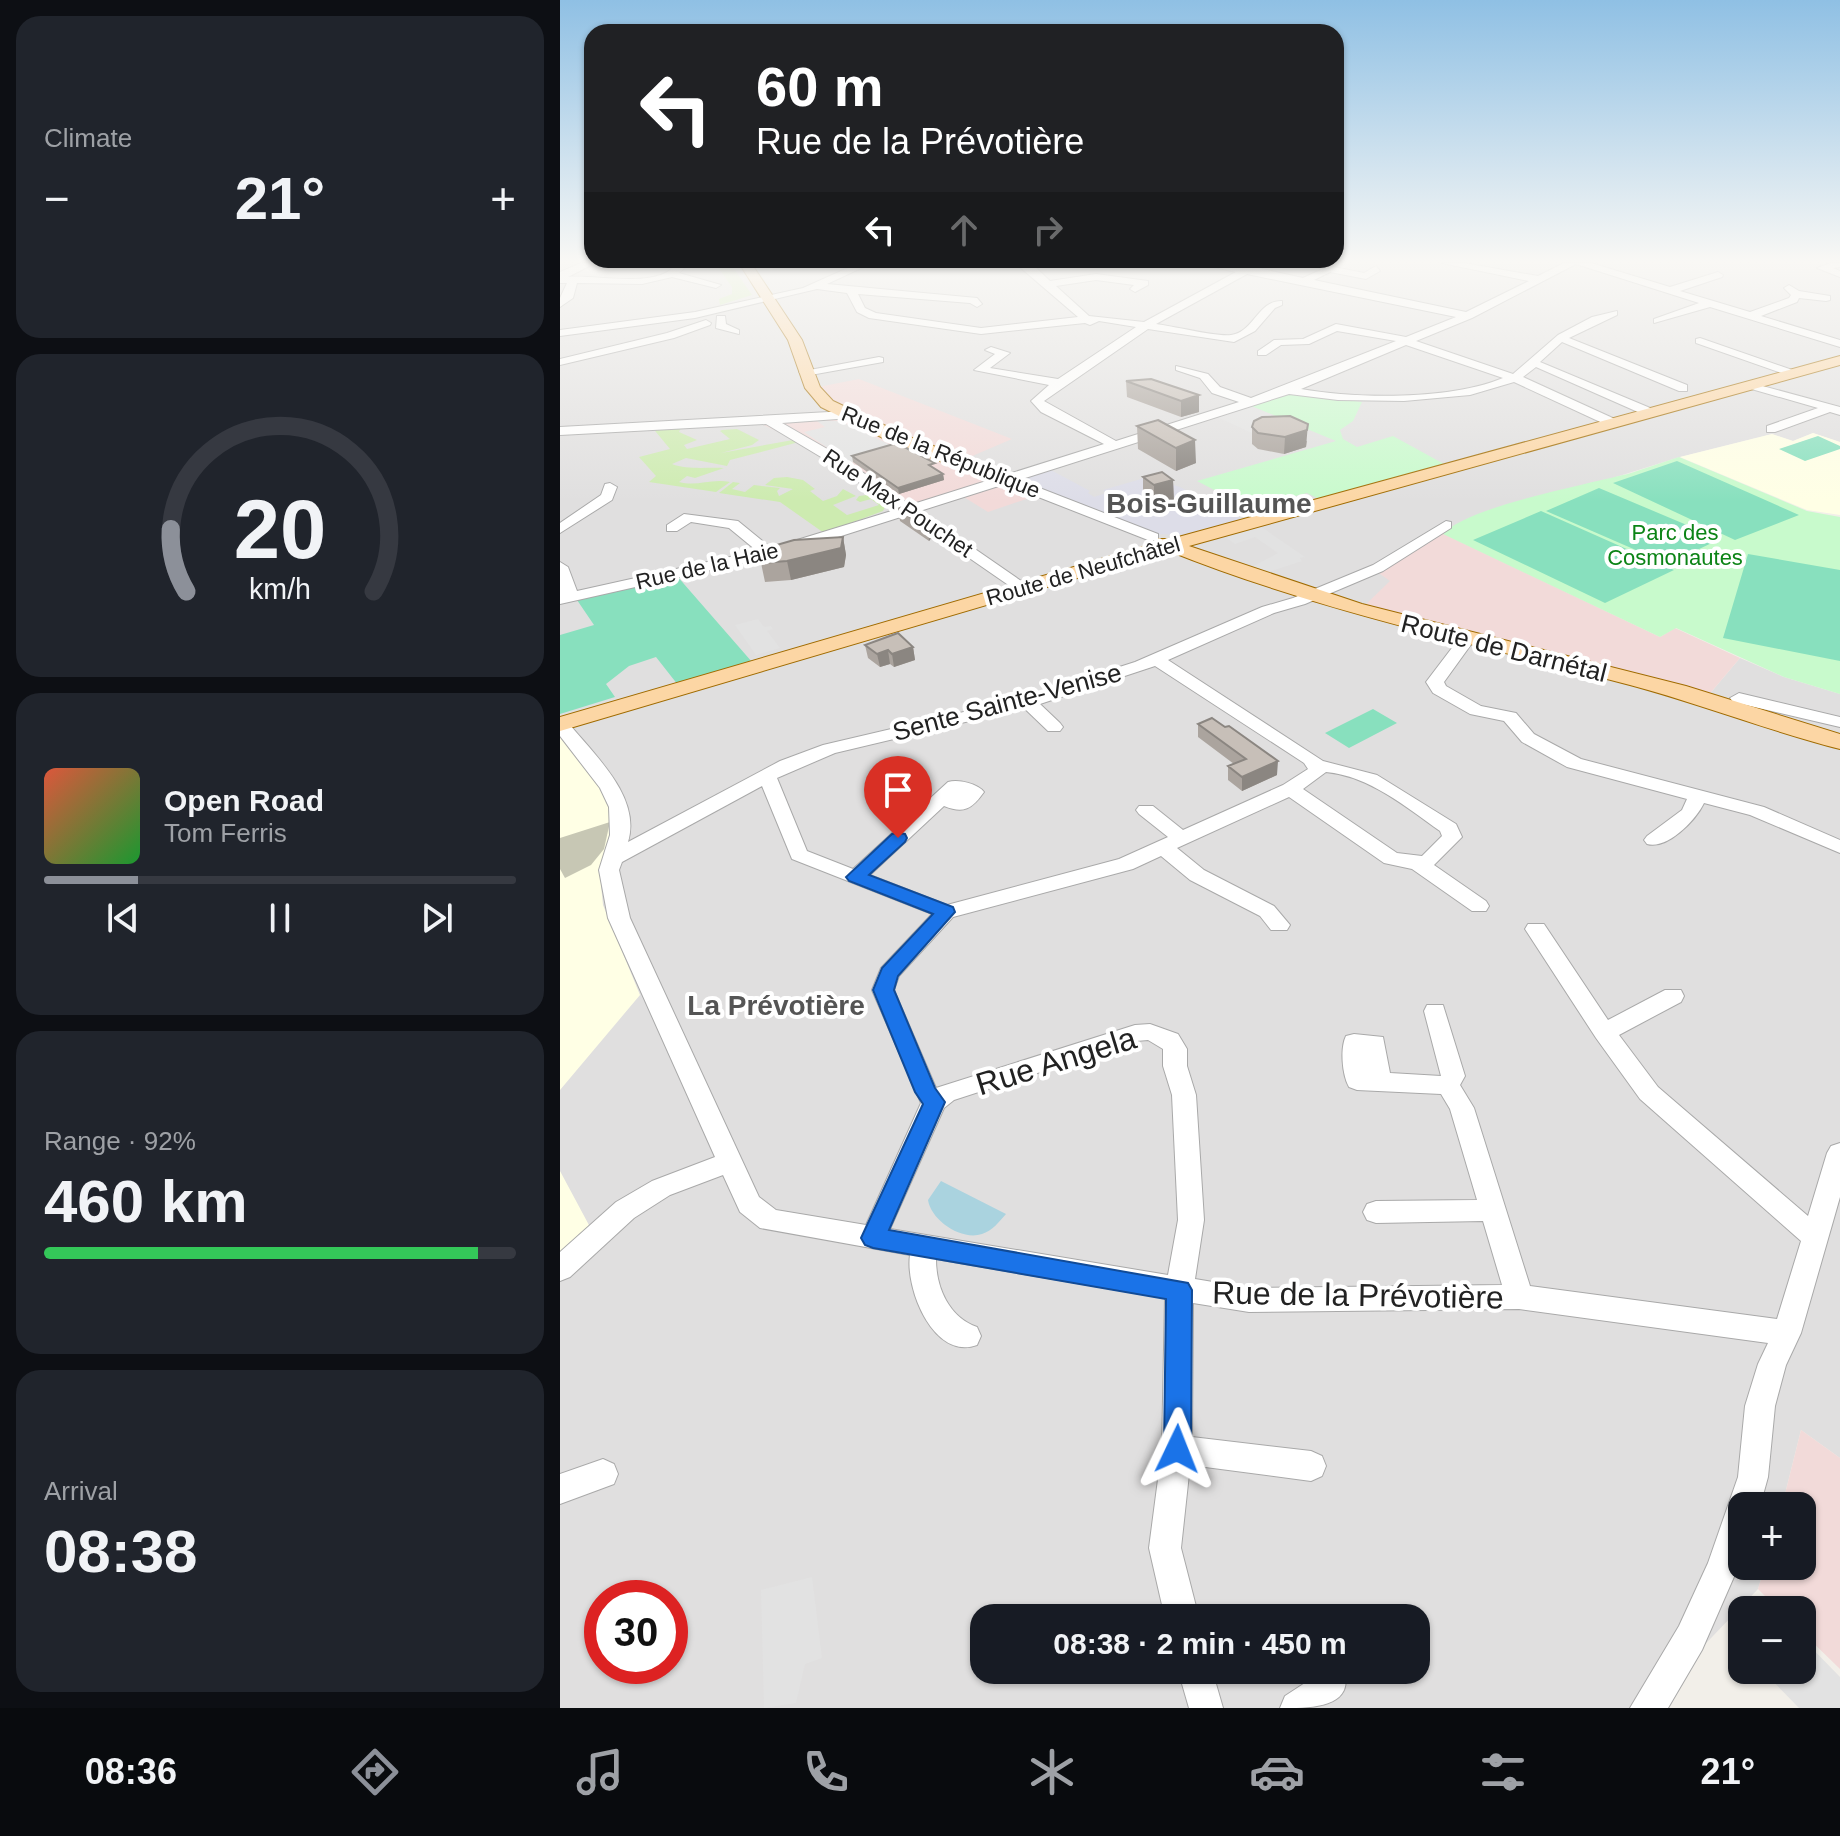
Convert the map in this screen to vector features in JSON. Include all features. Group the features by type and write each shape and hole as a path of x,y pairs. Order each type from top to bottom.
{"main road":[{"name":"Rue de la République","path":"796,343 805,372 821,398 847,415 903,441 1004,479"},
{"name":"Route de Neufchâtel","path":"560,724 1022,588 1162,541 1595,428 1840,360"},
{"name":"Route de Darnétal","path":"1162,541 1244,575 1309,596 1677,691 1840,742"}],"street":[{"path":"560,362 642,343"},
{"path":"1007,343 1016,345"},
{"path":"1113,444 1045,409 1037,401 1059,383 1122,343"},
{"path":"1213,350 1227,343"},
{"path":"1262,353 1277,343"},
{"name":"Rue de la Haie","path":"565,597 768,553 1289,390 1407,343"},
{"path":"1415,343 1512,385 1613,423"},
{"path":"1289,390 1351,398 1412,397 1512,385 1556,343"},
{"path":"1572,343 1683,388"},
{"path":"1705,343 1794,374"},
{"path":"991,350 1004,353 980,370 1059,383"},
{"path":"805,372 879,360"},
{"path":"1540,365 1651,413"},
{"path":"1180,368 1204,376 1216,390 1251,402"},
{"path":"1752,385 1835,410"},
{"path":"1523,397 1595,428"},
{"path":"1771,429 1835,410"},
{"path":"560,431 604,426 771,422 847,415"},
{"name":"Rue Max Pouchet","path":"771,422 831,457 1022,588"},
{"path":"604,426 602,437 607,442"},
{"name":"Rue de la République","path":"1004,479 1162,541"},
{"path":"560,529 607,497 610,487"},
{"path":"672,528 689,517 733,524 768,553"},
{"name":"Sente Sainte-Venise","path":"612,859 767,776 829,749 1028,702 1149,663 1268,610 1378,568 1446,525"},
{"path":"560,567 565,597"},
{"path":"1467,639 1435,682 1439,689 1476,710 1510,717 1528,738 1574,763 1757,811 1840,847"},
{"path":"1149,663 1318,766 1335,767 1377,781 1449,828 1452,837 1429,860 1418,863 1391,859 1290,789"},
{"path":"1739,698 1840,722"},
{"path":"1028,702 1054,727"},
{"name":"Rue de la Prévotière","path":"560,724 609,787 619,807 620,835 609,870 619,918 749,1204 769,1220 1249,1300 1519,1297 1787,1333"},
{"path":"861,1236 934,1102 926,1092 883,990 889,973 946,912 1126,864 1310,779 1318,766"},
{"path":"767,776 795,850 810,860 946,912"},
{"path":"1654,840 1690,813 1699,794"},
{"path":"856,877 941,799"},
{"path":"1146,810 1197,875 1267,911 1279,925"},
{"path":"1418,863 1479,906"},
{"path":"1536,929 1604,1032 1649,1093 1816,1238"},
{"path":"1604,1032 1673,996"},
{"path":"1435,1011 1453,1076 1448,1085"},
{"name":"Rue Angela","path":"934,1102 945,1094 1135,1033 1150,1032 1170,1040 1175,1049 1175,1066 1184,1095 1191,1220 1179,1290"},
{"path":"1379,1082 1448,1085"},
{"path":"1448,1085 1462,1108 1519,1297"},
{"path":"1748,1492 1753,1477 1760,1406 1772,1364 1787,1333 1840,1153"},
{"path":"560,1269 625,1210 649,1195 731,1162"},
{"path":"1376,1212 1492,1210"},
{"path":"925,1246 920,1272 936,1312 956,1335 967,1336"},
{"path":"1179,1290 1177,1449 1165,1548 1179,1604"},
{"path":"1177,1449 1311,1466"},
{"path":"560,1489 603,1474"},
{"path":"1647,1708 1676,1667 1701,1620 1728,1557"},
{"path":"1199,1684 1206,1708"},
{"path":"1297,1708 1329,1688 1329,1684"}],"shaded area":[{"path":"560,343 1840,343 1840,442 1813,433 1793,441 1772,434 1680,457 1440,532 1377,572 1391,580 1707,697 1740,658 1784,677 1840,694 1840,1458 1801,1430 1786,1492 1728,1492 1728,1580 1761,1580 1751,1596 1728,1596 1728,1620 1644,1708 560,1708"},
{"path":"859,379 1012,439 970,457 1008,472 1010,478 1044,493 988,512 954,491 905,507 792,438 763,425 738,425 846,415 813,388"},
{"path":"1251,406 1290,422 1254,434 1215,416"},
{"path":"817,421 840,421 895,447 850,463 804,432 825,427"},
{"path":"1813,433 1840,442 1840,515 1807,510 1680,457 1772,434 1793,441"},
{"path":"1049,469 1090,491 1088,493 1094,497 1106,493 1103,490 1148,477 1180,487 1199,497 1206,506 1232,511 1243,521 1183,535 1159,534 1021,481 1022,477"},
{"path":"1260,526 1305,557 1300,558 1302,561 1265,573 1252,567 1278,553 1255,537 1235,544 1227,538 1228,535"},
{"path":"1440,532 1660,637 1675,628 1740,658 1707,697 1359,611 1390,581 1376,571"},
{"path":"758,619 764,627 771,626 773,629 767,631 780,648 756,655 735,625"},
{"path":"560,737 604,792 612,809 613,838 604,855 601,885 603,905 640,995 560,1090"},
{"path":"610,822 604,849 591,865 565,878 560,869 560,838"},
{"path":"560,1171 590,1227 560,1254"},
{"path":"1801,1430 1840,1458 1840,1669 1816,1646 1816,1596 1765,1596 1758,1589 1761,1580 1816,1580 1816,1492 1786,1492"},
{"path":"812,1577 822,1658 805,1664 796,1703 764,1708 761,1590"},
{"path":"1816,1652 1840,1677 1840,1708 1799,1708 1776,1684 1816,1684"}],"green space":[{"path":"1292,393 1362,402 1353,421 1340,430 1343,439 1357,447 1393,436 1444,464 1319,499 1307,493 1249,508 1197,481 1336,441 1251,406"},
{"path":"651,426 681,428 679,432 697,440 684,445 687,449 730,439 722,430 737,429 759,440 752,445 721,453 793,440 799,442 730,460 727,466 686,458 672,464 691,468 724,468 695,478 687,476 679,482 730,482 716,492 649,482 656,476 639,457 670,449"},
{"path":"1818,436 1840,446 1840,449 1805,461 1779,449"},
{"name":"Parc des Cosmonautes","path":"1679,457 1807,511 1840,517 1840,694 1784,677 1676,628 1660,637 1443,534 1477,514 1503,505 1631,473"},
{"path":"1677,461 1799,515 1735,540 1613,483"},
{"path":"774,478 803,480 815,489 810,491 823,501 837,496 843,489 856,496 833,505 847,515 879,505 871,499 860,502 856,500 859,496 874,494 887,503 883,511 824,533 780,502 719,493 733,482 740,483 732,489 745,492 754,485 780,488 777,491 779,496 793,489 765,485"},
{"path":"1599,488 1720,539 1668,564 1546,511"},
{"path":"1541,511 1674,570 1605,603 1473,540"},
{"path":"1748,554 1840,570 1840,661 1723,638"},
{"path":"677,576 752,662 678,685 656,657 629,666 606,684 615,697 560,714 560,635 594,625 577,600"},
{"path":"1373,709 1397,723 1349,748 1325,733"}],"water":[{"path":"941,1181 1006,1214 982,1234 956,1232 941,1221 930,1207 928,1200"}],"building":[{"path":"1151,379 1199,395 1181,401 1126,381"},
{"path":"1290,416 1308,424 1307,430 1285,437 1258,433 1252,427 1254,421 1262,417"},
{"path":"1158,420 1195,440 1176,448 1137,426"},
{"path":"897,443 935,463 929,465 943,474 898,488 852,456"},
{"path":"1162,472 1173,480 1154,485 1143,477"},
{"path":"905,506 931,524 928,529 898,509"},
{"path":"843,537 841,548 787,561 761,563 766,548 794,540"},
{"path":"898,633 913,647 892,654 888,650 877,654 865,645"},
{"path":"1212,718 1225,727 1229,726 1278,761 1242,777 1228,766 1246,759 1198,724"}],"district":[{"name":"Bois-Guillaume","path":"1209,503"},
{"name":"La Prévotière","path":"776,1005"}],"route":[{"path":"898,838 856,877 946,912 884,982 883,990 926,1092 934,1102 873,1238 1179,1290 1177,1449"}]}
